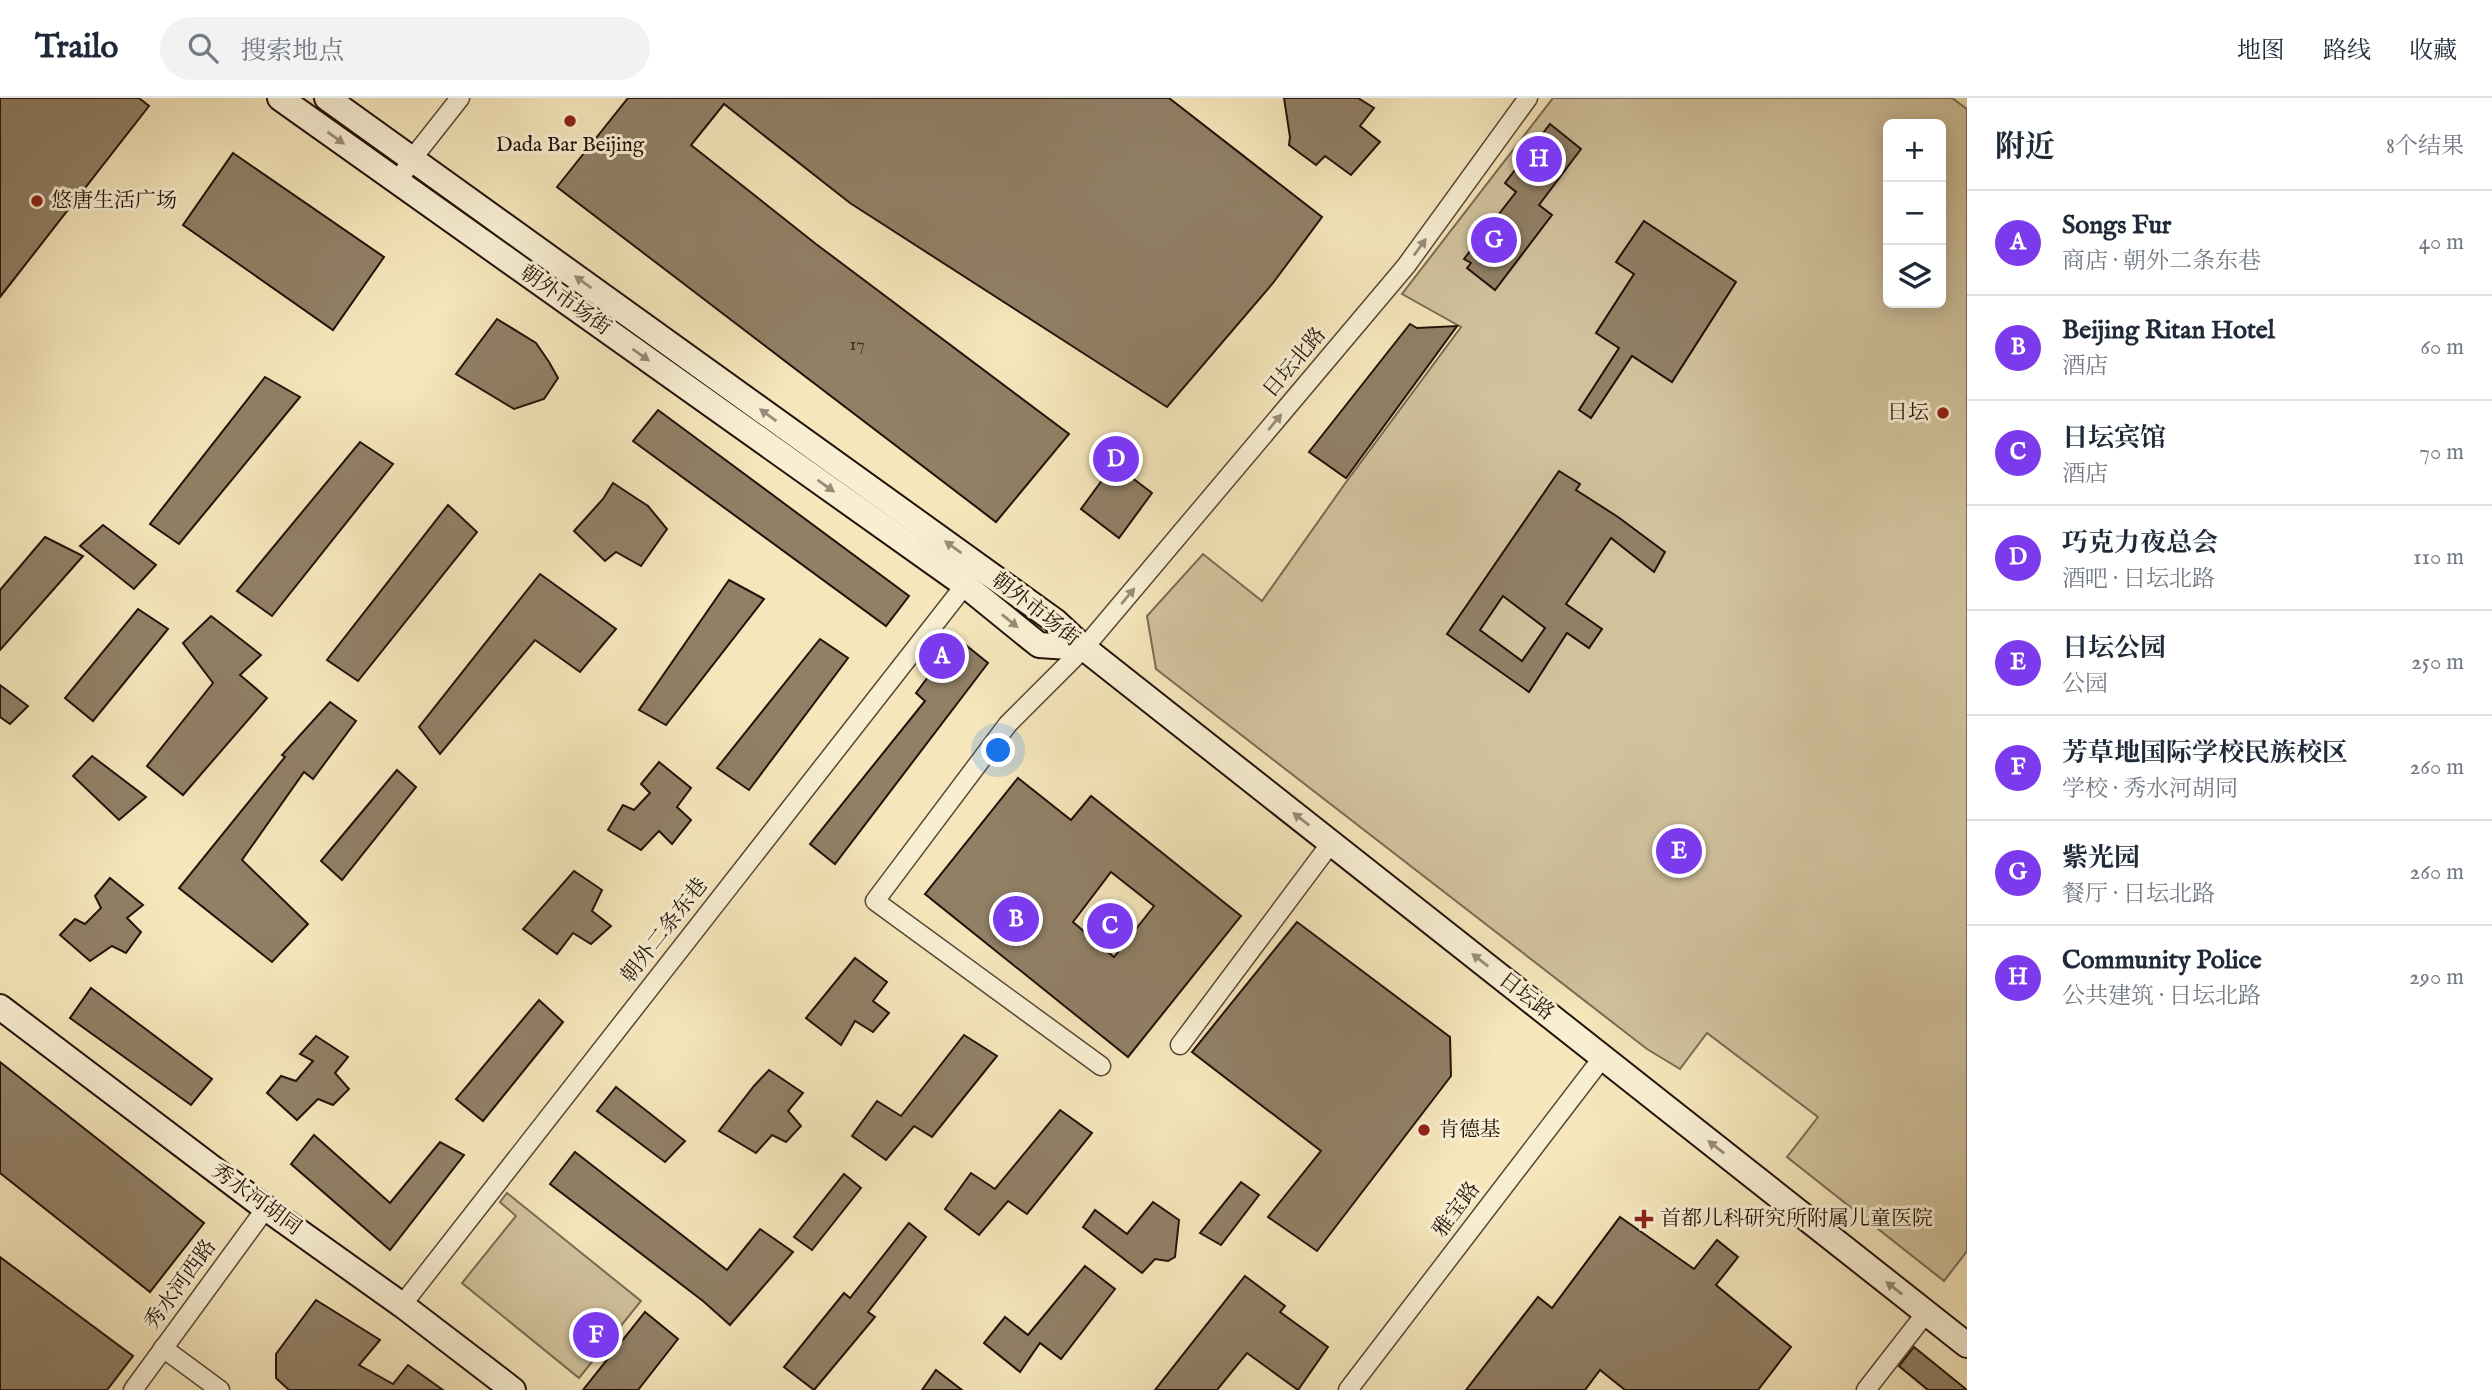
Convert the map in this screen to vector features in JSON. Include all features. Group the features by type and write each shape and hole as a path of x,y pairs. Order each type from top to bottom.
{"main road":[{"name":"朝外市场街","path":"280,98 965,585 1039,645 1084,648"},
{"name":"朝外市场街","path":"327,98 1055,621 1084,648"},
{"name":"日坛路","path":"1084,648 1967,1345"},
{"name":"秀水河胡同","path":"0,1007 513,1390"}],"street":[{"path":"398,182 412,159 460,98"},
{"name":"日坛北路","path":"1101,1066 875,901 1008,724 1084,648 1406,265 1528,98"},
{"name":"朝外二条东巷","path":"402,1305 965,585"},
{"path":"1180,1045 1331,843"},
{"name":"雅宝路","path":"1348,1390 1603,1058"},
{"name":"秀水河西路","path":"133,1390 266,1208"},
{"path":"1866,1390 1926,1313"},
{"path":"163,1348 220,1390"}],"shaded area":[{"path":"1553,98 1952,98 1967,109 1967,1251 1944,1281 1787,1157 1818,1117 1707,1033 1680,1069 1647,1049 1156,669 1147,616 1203,554 1262,601 1461,327 1402,294"},
{"path":"507,1193 641,1301 579,1378 462,1283 516,1216 500,1202"}],"building":[{"name":"悠唐生活广场","path":"0,98 139,98 149,106 0,297"},
{"path":"628,98 1169,98 1322,217 1273,283 1167,407 850,203 724,104 691,145 816,244 1069,434 996,522 557,187"},
{"path":"1284,98 1358,98 1374,108 1360,126 1380,142 1351,175 1325,156 1316,165 1289,145"},
{"path":"1550,124 1581,149 1539,205 1552,215 1495,290 1467,268 1471,263 1464,259 1516,192 1505,183"},
{"path":"233,153 384,257 333,330 183,225"},
{"path":"1644,221 1736,282 1672,382 1632,356 1591,418 1579,410 1619,348 1596,333 1634,274 1616,262"},
{"path":"497,319 536,343 549,362 558,378 544,399 514,409 456,374"},
{"path":"1410,324 1417,328 1457,326 1346,478 1309,452"},
{"path":"265,377 300,397 179,544 150,524"},
{"path":"658,410 909,596 886,626 633,441"},
{"path":"360,442 393,464 272,616 237,591"},
{"path":"1114,464 1152,493 1119,538 1081,509"},
{"path":"1559,471 1580,484 1576,490 1665,552 1654,572 1611,538 1566,604 1602,629 1589,648 1567,633 1529,692 1447,634","holes":["1503,596 1545,628 1522,661 1480,630"]},
{"path":"613,483 648,506 667,529 641,566 616,552 605,561 574,531 603,499"},
{"path":"448,505 477,532 358,681 327,660"},
{"path":"103,525 156,565 134,589 80,546"},
{"path":"45,537 83,556 0,650 0,590"},
{"path":"540,574 616,629 580,672 535,640 440,754 419,727"},
{"path":"729,580 764,599 666,725 639,710"},
{"path":"138,609 168,629 93,721 65,698"},
{"path":"211,616 261,655 240,675 267,698 183,795 147,766 213,683 183,643"},
{"path":"957,638 988,663 835,864 810,844 925,701 916,693"},
{"path":"820,639 848,658 749,790 717,768"},
{"path":"0,685 28,706 10,724 0,717"},
{"path":"330,702 356,721 313,779 304,772 242,860 308,924 272,962 179,888 285,757 282,755"},
{"path":"92,756 146,797 119,820 73,776"},
{"path":"659,762 691,788 677,807 691,820 672,844 659,831 641,850 608,830 623,805 634,810 650,793 641,784"},
{"path":"397,770 416,787 342,880 321,861"},
{"path":"1018,778 1071,820 1091,796 1241,916 1128,1057 925,894","holes":["1111,872 1154,906 1114,957 1073,922"]},
{"path":"574,871 602,890 592,911 611,926 591,944 573,933 557,954 523,929"},
{"path":"110,878 143,905 127,918 141,932 126,953 112,946 90,961 60,935 75,919 85,924 101,908 95,896"},
{"path":"1297,922 1450,1037 1451,1076 1317,1251 1268,1217 1321,1151 1192,1052"},
{"path":"855,958 887,982 873,1001 889,1013 873,1032 855,1021 841,1045 806,1018"},
{"path":"91,988 212,1079 191,1105 70,1018"},
{"path":"539,1000 563,1022 483,1121 456,1099"},
{"path":"964,1035 997,1056 932,1137 914,1126 886,1160 852,1136 877,1101 901,1116"},
{"path":"316,1036 348,1057 335,1073 349,1089 333,1105 318,1099 297,1120 267,1093 281,1076 296,1081 313,1061 300,1054"},
{"path":"0,1062 204,1223 150,1292 0,1173"},
{"path":"769,1070 803,1093 788,1111 801,1126 786,1142 772,1135 756,1153 719,1131"},
{"path":"616,1087 685,1141 665,1162 597,1111"},
{"path":"1060,1110 1092,1133 1027,1214 1008,1201 979,1235 945,1209 971,1173 995,1189"},
{"path":"314,1135 390,1203 440,1142 464,1155 390,1250 291,1164"},
{"path":"575,1152 727,1270 760,1229 793,1252 730,1325 703,1301 550,1184"},
{"path":"844,1174 861,1188 812,1250 794,1237"},
{"path":"1241,1182 1259,1195 1221,1245 1200,1233"},
{"path":"1153,1202 1179,1220 1175,1257 1168,1261 1155,1259 1142,1273 1083,1227 1095,1210 1127,1234"},
{"path":"1620,1217 1694,1269 1717,1240 1738,1257 1716,1285 1791,1347 1758,1390 1625,1390 1600,1370 1585,1390 1466,1390 1538,1297 1552,1308"},
{"path":"909,1223 926,1237 868,1312 875,1317 814,1390 784,1367 844,1293 850,1298"},
{"path":"0,1257 133,1356 107,1390 0,1390"},
{"path":"1085,1266 1115,1289 1061,1359 1040,1343 1020,1372 984,1343 1005,1317 1028,1335"},
{"path":"1245,1276 1285,1306 1280,1312 1328,1347 1298,1390 1247,1353 1217,1390 1155,1390"},
{"path":"316,1300 380,1340 359,1365 393,1384 408,1365 443,1390 289,1390 276,1378 276,1354"},
{"path":"645,1312 678,1339 638,1390 583,1390"},
{"path":"1914,1347 1967,1390 1928,1390 1899,1366"},
{"path":"936,1370 962,1390 922,1390"}],"place":[{"name":"Dada Bar Beijing","path":"570,121"},
{"name":"Community Police","path":"1539,159"},
{"name":"悠唐生活广场","path":"37,201"},
{"name":"紫光园","path":"1494,240"},
{"name":"日坛","path":"1943,413"},
{"name":"巧克力夜总会","path":"1116,459"},
{"name":"Songs Fur","path":"942,656"},
{"name":"日坛公园","path":"1679,851"},
{"name":"Beijing Ritan Hotel","path":"1016,919"},
{"name":"日坛宾馆","path":"1110,926"},
{"name":"肯德基","path":"1424,1130"},
{"name":"首都儿科研究所附属儿童医院","path":"1644,1219"},
{"name":"芳草地国际学校民族校区","path":"596,1335"}]}
